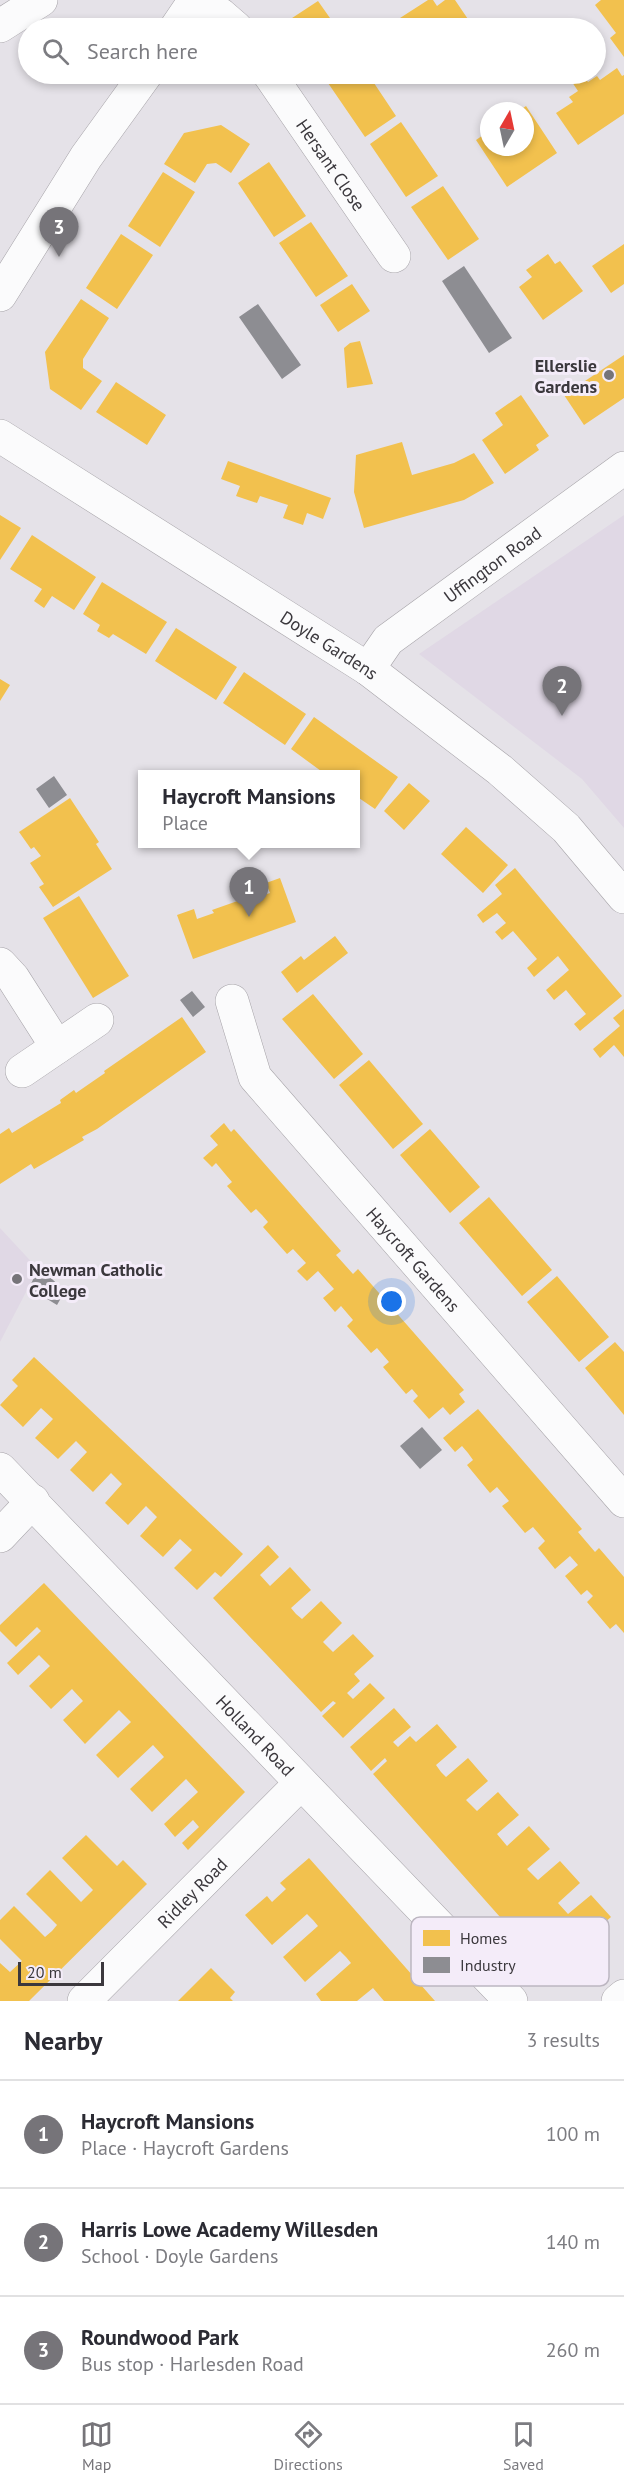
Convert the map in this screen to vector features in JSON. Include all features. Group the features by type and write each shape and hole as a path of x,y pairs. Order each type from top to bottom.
{"street":[{"path":"0,26 41,0"},
{"path":"183,18 196,0 224,18"},
{"path":"0,296 86,157 139,84"},
{"name":"Hersant Close","path":"276,84 394,256"},
{"name":"Doyle Gardens","path":"0,436 368,669 517,784 566,828 624,897"},
{"name":"Uffington Road","path":"368,669 388,640 624,468"},
{"path":"0,964 13,978 57,1047"},
{"name":"Haycroft Gardens","path":"232,1001 255,1077 624,1501"},
{"path":"22,1071 97,1020"},
{"name":"Holland Road","path":"0,1469 430,1917"},
{"path":"0,1536 33,1501"},
{"name":"Ridley Road","path":"84,2001 301,1783"},
{"name":"Holland Road","path":"497,1986 511,2001"},
{"path":"618,2001 624,1996"}],"shaded area":[{"path":"624,515 624,828 582,779 419,654"},
{"name":"Newman Catholic College","path":"0,1228 38,1269 0,1342"}],"building: Homes":[{"path":"428,0 433,0 437,6 445,0 455,0 467,18 400,18"},
{"path":"601,0 624,0 624,57 610,38 616,33 595,5"},
{"path":"318,1 330,18 292,18"},
{"path":"617,68 622,76 624,75 624,114 578,145 556,113 573,102 569,97 578,91 573,84 606,84 606,76"},
{"path":"329,84 375,84 396,116 365,137"},
{"path":"534,118 557,153 507,187 487,156 534,156"},
{"path":"401,122 438,176 406,197 370,144"},
{"path":"221,125 250,144 231,173 216,163 207,164 195,183 164,164 184,133"},
{"path":"269,162 306,216 274,237 238,183"},
{"path":"163,172 195,192 160,247 128,226"},
{"path":"443,186 479,239 448,260 411,207"},
{"path":"311,222 348,276 316,297 279,243"},
{"path":"121,234 153,255 117,309 86,288"},
{"path":"624,244 624,284 611,293 592,266"},
{"path":"548,254 555,264 560,261 583,291 543,320 519,287 532,277 526,270"},
{"path":"352,284 370,311 338,332 320,305"},
{"path":"81,299 109,318 83,359 83,368 102,381 81,410 50,389 45,352"},
{"path":"360,341 373,384 347,388 344,348 350,343"},
{"name":"Ellerslie Gardens","path":"624,355 624,398 584,425 564,395"},
{"path":"116,382 166,415 147,445 96,412"},
{"path":"521,395 549,436 536,445 539,450 505,474 482,440 503,425 495,413"},
{"path":"402,442 412,475 454,463 474,453 494,483 464,500 364,528 354,492 356,455"},
{"path":"228,461 331,498 323,519 307,513 303,525 283,518 288,505 260,496 257,503 236,496 240,486 221,479"},
{"path":"0,515 21,528 0,560"},
{"path":"32,535 96,577 74,610 52,596 44,608 34,601 42,589 10,569"},
{"path":"102,582 167,622 146,654 113,634 109,638 97,631 100,625 83,614"},
{"path":"176,628 237,667 216,700 155,661"},
{"path":"244,672 306,714 285,745 223,703"},
{"path":"0,679 10,685 0,701"},
{"path":"314,717 398,777 375,809 360,799 360,770 320,770 291,749"},
{"path":"409,783 430,801 404,830 384,811"},
{"path":"70,798 99,842 96,844 112,869 53,907 39,887 44,884 30,863 41,856 34,847 31,849 19,832"},
{"path":"466,827 508,865 483,893 441,854"},
{"path":"515,868 622,996 580,1031 574,1024 586,1014 566,990 554,1000 546,990 569,970 558,956 534,977 527,968 537,959 513,931 502,940 495,932 506,923 497,913 483,923 477,915 502,894 495,885"},
{"path":"280,878 296,922 193,959 177,915 194,909 197,919 214,913 212,910 246,898 247,901 270,893 266,883"},
{"path":"79,896 129,976 93,998 43,918"},
{"path":"335,936 348,953 297,993 281,972 301,956 304,960"},
{"path":"313,994 363,1054 334,1079 282,1019"},
{"path":"624,1009 624,1057 614,1045 600,1058 593,1049 620,1026 613,1018"},
{"path":"182,1017 206,1052 97,1129 82,1137 84,1140 34,1169 31,1164 0,1184 0,1134 9,1128 12,1133 61,1103 60,1100 74,1090 76,1093"},
{"path":"369,1060 423,1124 393,1149 339,1085"},
{"path":"224,1123 231,1132 234,1129 341,1251 336,1255 353,1274 358,1269 464,1390 459,1394 465,1402 450,1415 443,1407 429,1419 413,1401 418,1396 412,1389 406,1394 383,1367 389,1362 377,1348 371,1353 347,1326 353,1320 341,1306 335,1312 323,1298 334,1289 318,1271 307,1281 297,1271 306,1263 293,1249 287,1254 263,1227 268,1222 262,1215 256,1209 251,1213 227,1186 232,1182 216,1163 212,1167 203,1158 218,1145 210,1136"},
{"path":"430,1129 480,1187 450,1213 400,1155"},
{"path":"489,1197 552,1270 522,1296 459,1223"},
{"path":"557,1276 609,1337 579,1362 527,1302"},
{"path":"615,1342 624,1352 624,1415 585,1368"},
{"path":"34,1357 243,1554 221,1577 215,1572 197,1590 174,1568 192,1550 180,1539 163,1557 140,1536 157,1517 146,1506 128,1525 105,1503 122,1484 111,1473 93,1492 70,1470 87,1452 76,1441 58,1459 35,1438 53,1419 41,1408 23,1427 0,1405 18,1386 12,1380"},
{"path":"478,1409 582,1529 578,1532 595,1552 599,1548 624,1577 624,1633 616,1624 610,1629 587,1602 593,1596 587,1590 581,1595 565,1576 578,1565 570,1556 555,1569 538,1548 545,1541 533,1527 525,1533 502,1506 509,1501 497,1487 490,1493 467,1465 473,1460 462,1446 455,1452 443,1438"},
{"path":"268,1545 279,1557 260,1575 270,1586 290,1567 311,1590 291,1608 296,1614 302,1619 321,1601 342,1623 323,1642 333,1652 353,1634 374,1656 354,1674 360,1681 347,1693 353,1699 370,1683 385,1698 343,1738 322,1716 336,1703 333,1701 321,1712 213,1598"},
{"path":"44,1583 245,1792 188,1850 182,1843 199,1827 193,1820 175,1837 164,1824 198,1792 186,1779 152,1812 130,1789 164,1757 153,1745 118,1778 96,1755 131,1722 119,1710 85,1744 63,1720 83,1701 72,1689 51,1709 29,1686 50,1666 39,1655 18,1675 7,1663 41,1631 37,1627 16,1647 0,1631 0,1625"},
{"path":"394,1708 411,1727 393,1742 398,1747 410,1736 416,1742 437,1724 457,1747 436,1765 441,1772 446,1777 468,1758 488,1781 466,1800 477,1811 498,1792 519,1815 497,1834 507,1846 529,1826 550,1849 527,1869 538,1880 560,1861 580,1883 558,1903 568,1914 591,1895 611,1917 500,1917 373,1774 387,1761 385,1758 371,1771 350,1747"},
{"path":"86,1835 117,1866 123,1860 147,1884 29,2001 0,2001 0,1963 10,1972 22,1961 0,1939 0,1920 14,1906 45,1937 52,1931 57,1925 26,1894 50,1870 81,1902 93,1890 62,1858"},
{"path":"309,1858 411,1974 411,1986 422,1986 435,2001 384,2001 373,1988 357,2001 321,2001 316,1994 351,1963 346,1957 340,1951 305,1982 283,1957 318,1926 313,1920 307,1914 272,1945 245,1915 267,1896 272,1902 286,1889 280,1883"},
{"path":"211,1968 235,1992 230,1998 233,2001 178,2001"}],"building: Industry":[{"path":"464,266 512,338 489,353 442,281"},
{"path":"258,304 301,365 282,379 239,317"},
{"path":"54,776 67,795 49,808 36,789"},
{"path":"192,991 205,1007 193,1017 180,1000"},
{"path":"39,1267 65,1291 57,1305 29,1288"},
{"path":"422,1427 442,1450 420,1469 400,1446"}],"place":[{"name":"Roundwood Park","path":"59,257"},
{"name":"Ellerslie Gardens","path":"609,375"},
{"name":"Harris Lowe Academy Willesden","path":"562,716"},
{"name":"Haycroft Mansions","path":"249,917"},
{"name":"Newman Catholic College","path":"17,1279"}]}
